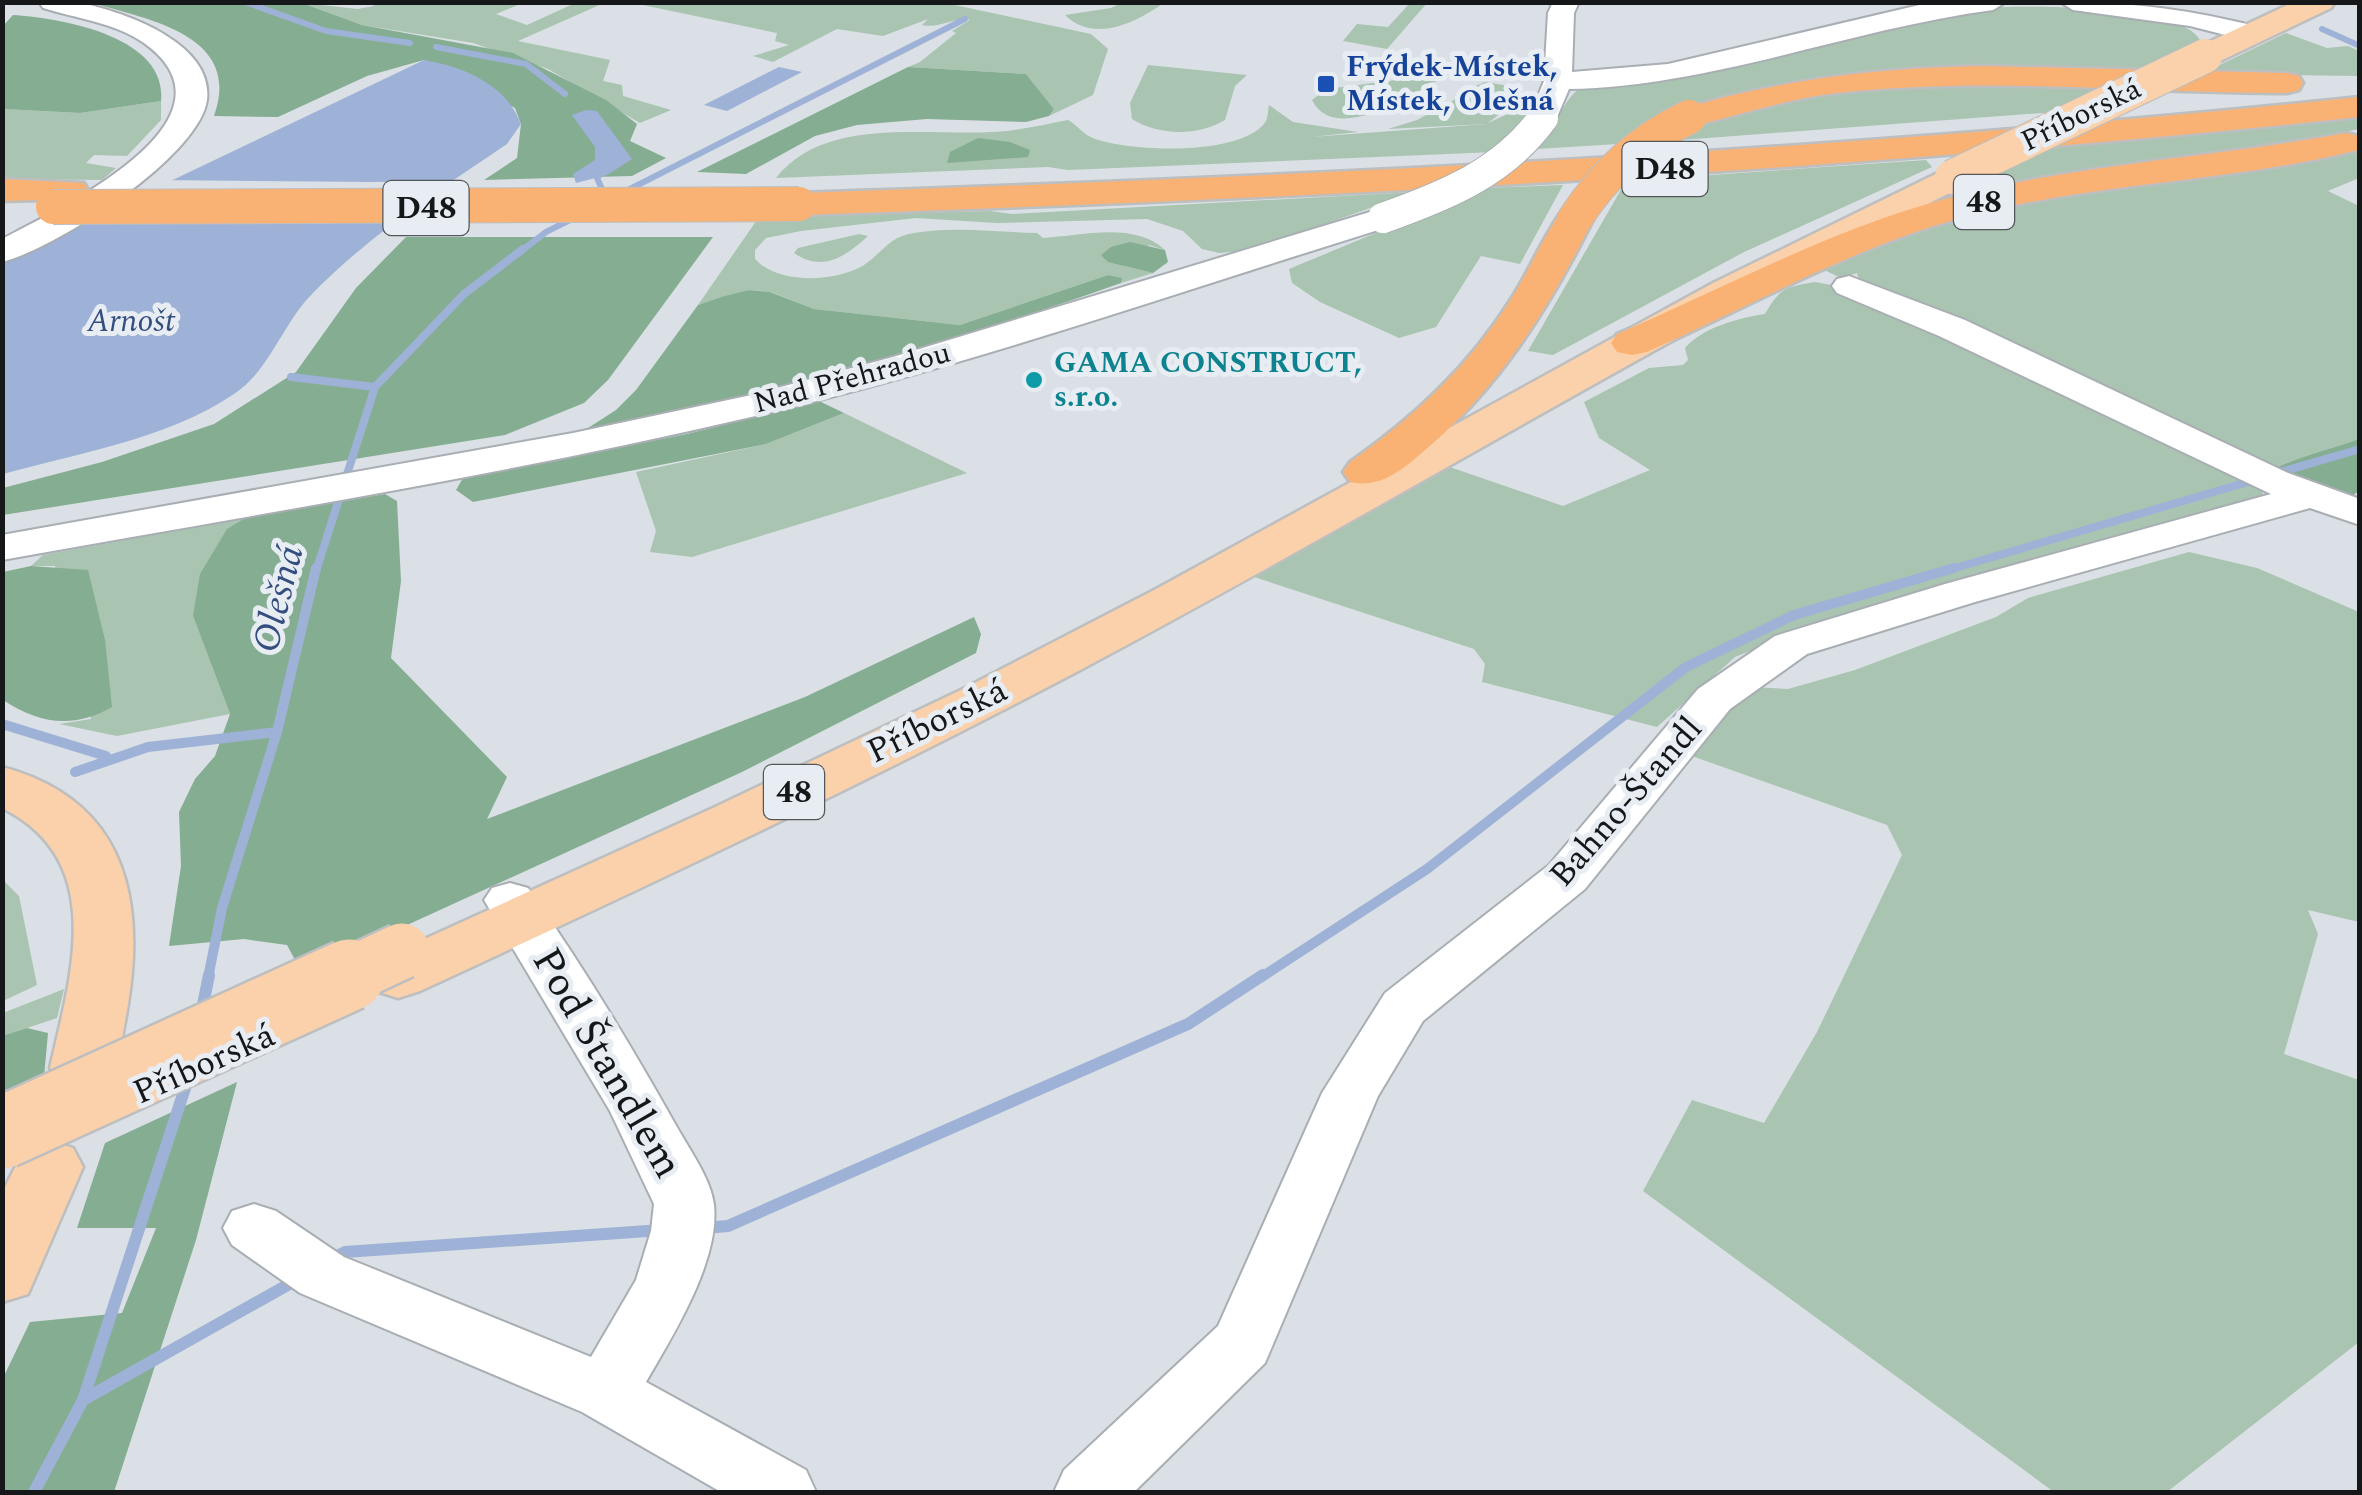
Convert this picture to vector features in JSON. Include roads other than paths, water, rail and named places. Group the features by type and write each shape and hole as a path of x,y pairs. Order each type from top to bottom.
{"highway":[{"path":"1366,472 1428,428 1474,383 1541,285 1574,220 1618,161 1656,133 1690,118 1783,91 1914,76 2192,84 2360,81"},
{"name":"D48","path":"801,196 1756,147 2360,92"},
{"name":"D48","path":"2,206 62,199 1182,192 1574,174 1922,150 2360,107"},
{"name":"48","path":"1632,343 1726,304 1828,252 1954,208 2360,140"},
{"name":"D48","path":"2,190 62,199"}],"main road":[{"name":"Příborská","path":"517,909 796,791 1062,659 1841,230 2320,2"},
{"name":"Příborská","path":"18,1152 517,909 1005,662 1366,472 1632,343"},
{"path":"2,785 42,804 85,845 104,895 107,930 103,974 83,1068"},
{"path":"2,1273 18,1152"}],"street":[{"path":"2,252 139,172 166,148 192,107 189,74 176,55 152,37 52,2"},
{"name":"Nad Přehradou","path":"2,548 669,425 830,386 1383,218 1433,200 1490,170 1524,144 1543,118 1558,80 1561,13 1566,2"},
{"path":"1558,80 1618,80 1663,74 1922,12 1992,2"},
{"path":"2073,2 2175,15 2253,34"},
{"path":"1849,286 1952,328 2280,483 2360,513"},
{"name":"Bahno-Štandl","path":"1088,1492 1242,1344 1351,1093 1404,1007 1567,878 1714,698 1792,645 1960,593 2280,483"},
{"name":"Pod Štandlem","path":"517,909 580,1010 685,1200 668,1285 604,1392"},
{"path":"254,1228 322,1275 604,1392 782,1492"}],"water":[{"name":"Arnošt","path":"424,60 468,73 505,98 521,124 507,144 406,214 335,272 302,305 258,372 234,394 152,434 3,474 3,261"},
{"path":"779,67 802,72 727,111 704,105"},
{"path":"597,111 632,159 607,175 576,183 573,174 595,160 595,147 572,115"}],"waterway":[{"path":"245,2 326,31 410,43"},
{"name":"Olešná","path":"622,193 965,19"},
{"path":"2322,29 2360,46"},
{"path":"436,47 526,64 565,94"},
{"path":"607,168 597,178 607,200"},
{"name":"Olešná","path":"520,252 546,232 576,217"},
{"name":"Olešná","path":"375,387 464,294 523,249"},
{"path":"291,377 375,387"},
{"name":"Olešná","path":"316,571 375,387"},
{"path":"2274,474 2360,449"},
{"path":"1945,571 2258,479"},
{"name":"Olešná","path":"277,732 316,568"},
{"path":"1260,978 1427,869 1686,667 1794,615 1954,568"},
{"path":"2,724 106,756"},
{"path":"75,772 148,747 277,732"},
{"name":"Olešná","path":"208,978 222,908 277,732"},
{"name":"Olešná","path":"201,1015 209,975"},
{"path":"704,1228 728,1226 1188,1024 1263,975"},
{"name":"Olešná","path":"83,1400 189,1076"},
{"path":"332,1259 345,1252 662,1230"},
{"path":"83,1400 300,1278"},
{"name":"Olešná","path":"34,1492 83,1400"}],"place":[{"name":"Frýdek-Místek, Místek, Olešná","path":"1326,84"},
{"name":"GAMA CONSTRUCT, s.r.o.","path":"1034,380"}]}
